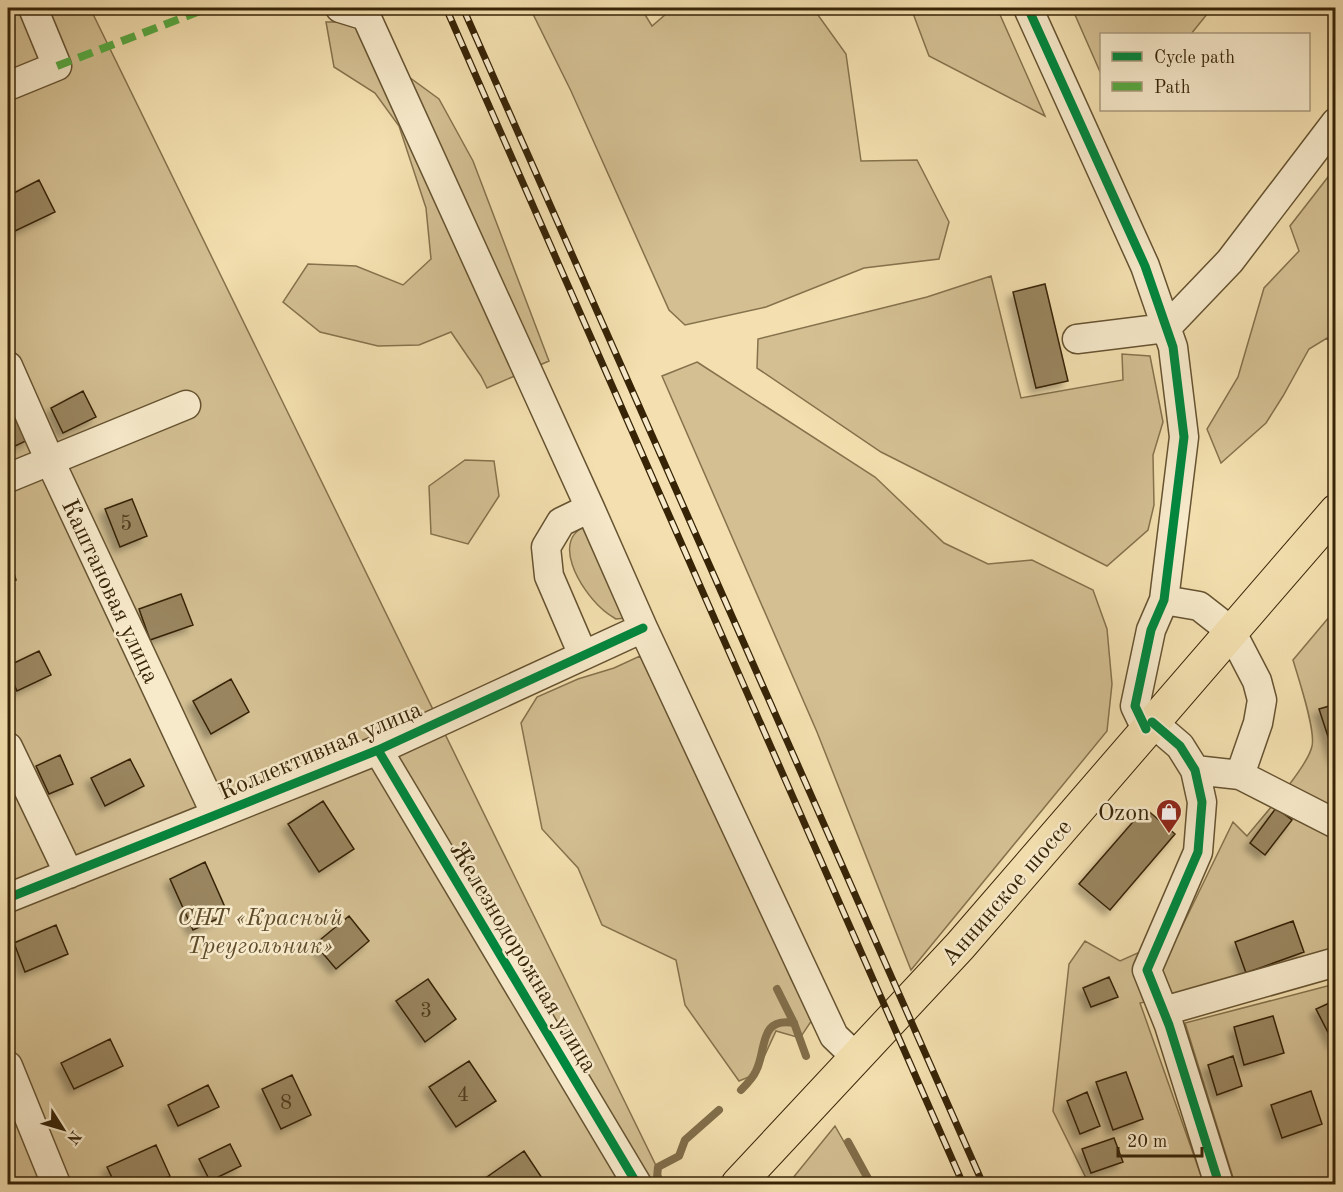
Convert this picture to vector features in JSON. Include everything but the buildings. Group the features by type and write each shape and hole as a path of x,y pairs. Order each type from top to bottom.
{"main road":[{"name":"Аннинское шоссе","path":"738,1185 960,946 1335,511"}],"street":[{"path":"8,86 57,66 33,8"},
{"path":"1028,8 1145,266 1173,347 1184,437 1164,600 1151,630 1135,706 1149,726 1180,747 1195,770 1202,802 1198,852 1148,970 1164,1011 1219,1185"},
{"path":"357,10 834,1036 857,1058"},
{"path":"1077,339 1166,328 1230,261 1335,122"},
{"name":"Каштановая улица","path":"8,366 50,461 216,815"},
{"path":"8,478 186,405"},
{"path":"583,655 549,576 546,547 561,522 590,508"},
{"path":"1164,600 1199,606 1231,631 1257,681 1262,700 1258,723 1240,775"},
{"name":"Коллективная улица","path":"8,898 378,750 643,628"},
{"path":"8,747 69,874"},
{"name":"Железнодорожная улица","path":"378,750 637,1185"},
{"path":"1195,770 1240,775 1335,824"},
{"path":"1164,1011 1335,963"},
{"path":"8,1066 56,1185"}],"green space":[{"name":"СНТ «Красный Треугольник»","path":"8,8 90,8 665,1184 8,1184"},
{"path":"530,8 641,8 652,26 673,8 813,8 846,54 861,161 917,160 949,222 939,259 864,268 766,307 685,325 669,310 571,91"},
{"path":"911,8 997,8 1045,116 929,56"},
{"path":"1072,8 1212,8 1192,33 1100,33 1100,72"},
{"path":"326,22 361,22 398,69 439,99 473,161 549,361 487,388 451,332 419,345 378,346 320,332 283,302 308,264 356,266 403,285 431,259 426,208 399,126 375,93 334,67"},
{"path":"1335,168 1335,349 1327,338 1309,349 1266,423 1221,463 1207,429 1238,377 1264,288 1299,251 1290,226"},
{"path":"991,276 1021,398 1123,380 1122,354 1150,356 1163,422 1153,455 1154,505 1148,530 1107,566 881,452 757,368 758,339 927,297"},
{"path":"697,362 875,477 944,543 988,564 1032,560 1093,590 1107,629 1112,684 1107,731 911,970 817,732 662,376"},
{"path":"465,460 494,461 499,496 468,544 431,534 429,486"},
{"path":"588,525 625,618 616,619 593,600 572,565 571,541 577,532"},
{"path":"1335,610 1335,950 1241,982 1140,1003 1204,1184 1089,1184 1053,1111 1069,964 1085,941 1120,961 1178,935 1233,822 1247,836 1294,779 1309,755 1313,738 1306,703 1293,660"},
{"path":"640,656 812,1020 800,1038 776,1031 756,1074 739,1081 685,1005 676,960 602,925 578,868 542,829 521,723 537,697"},
{"path":"1335,984 1335,1184 1235,1184 1185,1023"},
{"path":"835,1126 868,1184 788,1184"}],"waterway":[{"path":"777,989 794,1023 806,1056"},
{"path":"741,1090 756,1071 769,1030 782,1022 794,1023"},
{"path":"657,1178 658,1167 679,1156 685,1140 719,1110"},
{"path":"848,1142 871,1184"}],"railway":[{"path":"446,8 963,1184"},
{"path":"463,8 983,1184"}],"marked path":[{"path":"57,66 208,8"}],"cycle path":[{"path":"1028,8 1145,266 1173,347 1184,437 1164,600 1151,630 1135,706 1146,729"},
{"path":"8,898 378,750 643,628"},
{"path":"1152,722 1180,746 1195,770 1202,802 1198,852 1147,970 1169,1025 1219,1184"},
{"path":"378,750 637,1184"}],"place":[{"name":"Ozon","path":"1169,835"}]}
